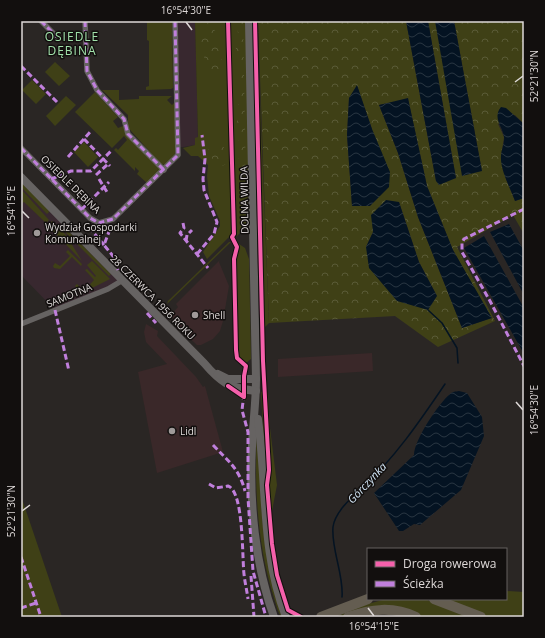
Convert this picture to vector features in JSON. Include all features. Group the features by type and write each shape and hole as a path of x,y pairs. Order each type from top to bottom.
{"highway":[{"path":"321,617 367,599"},
{"path":"437,600 481,617"},
{"path":"348,617 384,609 399,611 416,617"}],"main road":[{"name":"DOLNA WILDA","path":"249,21 256,379"},
{"name":"28 CZERWCA 1956 ROKU","path":"21,177 204,363 216,378 226,385 256,391"},
{"name":"28 CZERWCA 1956 ROKU","path":"204,363 216,373 227,379 256,379"},
{"path":"256,379 256,406 252,446 254,509 260,566 274,617"},
{"path":"256,406 261,445 266,532 274,581 286,617"}],"street":[{"path":"41,21 56,37"},
{"path":"85,21 87,71 97,90 124,119 128,134 164,170"},
{"name":"OSIEDLE DĘBINA","path":"21,148 90,218 99,223 113,220 164,170 178,153 175,21"},
{"name":"SAMOTNA","path":"21,324 108,289 123,280"}],"shaded area":[{"path":"177,21 195,21 198,138 195,145 183,147 180,147"},
{"path":"21,177 123,280 55,310 21,275"},
{"path":"220,260 219,262 229,286 223,321 220,331 213,339 201,345 197,345 173,322 172,314 178,307 176,304"},
{"path":"146,324 158,331 157,336 196,377 203,387 205,386 223,452 157,473 138,372 167,364 146,342 144,332"},
{"path":"372,353 373,371 278,377 278,359"}],"green space":[{"path":"147,21 172,21 173,88 171,89 146,90 146,87 149,86 149,41 147,40"},
{"path":"195,21 227,21 232,232 230,236 207,259 203,252 220,226 220,221 209,196 207,176 208,165 198,156 191,156 183,148 195,145 195,138 198,137"},
{"path":"230,21 246,21 249,167 247,221 244,229 235,238"},
{"path":"237,21 243,21 246,180 244,184 240,178 237,164 240,154 237,124 240,74 235,43 238,34"},
{"path":"252,21 254,21 260,299"},
{"path":"257,21 269,323 263,329"},
{"path":"258,21 406,21 436,181 456,178 428,21 435,21 482,171 454,21 524,21 524,124 515,115 498,124 504,137 501,157 506,179 515,201 524,198 524,234 513,215 457,247 495,321 438,347 395,316 269,323","holes":["357,86 372,129 370,206 352,206 347,135 349,98","408,99 427,186 453,250 491,318 462,328 418,217 398,153 379,105","399,202 419,262 437,296 366,247 373,232"]},
{"path":"205,22 211,25 215,31 221,48 221,66 216,79 212,78 211,69 204,59 205,47 198,40"},
{"path":"55,62 70,76 59,86 45,72"},
{"path":"32,80 46,94 36,104 22,90"},
{"path":"102,90 119,90 119,100 139,99 139,96 172,96 167,100 172,105 175,102 176,147 175,154 165,165 161,164 131,131 128,127 128,115"},
{"path":"95,92 118,117 113,121 118,128 123,126 126,134 159,168 160,170 147,183 137,174 139,171 135,167 135,171 114,150 116,148 118,150 127,140 124,136 112,148 75,112"},
{"path":"66,96 76,105 55,126 46,116"},
{"path":"84,142 98,157 88,167 74,152"},
{"path":"221,144 226,151 227,156 226,164 222,166 213,161 208,149 212,145"},
{"path":"21,182 48,209 49,212 47,214 21,187"},
{"path":"21,189 49,220 46,223 24,202 21,204 23,199"},
{"path":"52,221 66,235 82,261 50,228 48,225"},
{"path":"62,225 111,274 109,276 60,227"},
{"path":"229,242 231,242 167,304 168,301"},
{"path":"239,244 245,248 249,259 251,359 246,363 240,360 237,354 236,259"},
{"path":"68,250 82,264 81,266 72,257 60,269 54,268 53,266 55,263 60,266 70,256 66,252"},
{"path":"92,261 110,279 82,293 75,286 77,284 84,291 94,280 85,270 87,269 95,277 96,276 87,265"},
{"path":"265,390 268,393 270,428 277,485 271,516"},
{"path":"263,391 268,470 266,484 261,392"},
{"path":"257,428 260,490 265,544 270,573 282,617 277,609 268,578 260,536 256,471"},
{"path":"21,496 62,617 21,617"},
{"path":"507,591 524,592 524,617 488,617 446,600 507,600"},
{"path":"382,600 427,600 475,617 421,617 414,613 348,614 336,617 357,607"}],"water":[{"path":"406,21 428,21 456,178 439,185 436,181"},
{"path":"435,21 454,21 482,171 462,176"},
{"path":"357,85 372,129 390,172 389,187 370,206 352,206 347,135 349,98"},
{"path":"408,98 427,186 453,250 492,318 462,328 418,217 398,153 379,105"},
{"path":"501,107 506,108 524,124 524,198 515,201 501,161 504,137 498,115"},
{"path":"386,200 399,202 419,262 437,296 428,310 397,301 369,268 366,247 373,232 371,215"},
{"path":"509,224 524,251 524,295 490,232"},
{"path":"484,236 524,308 524,354 464,248"},
{"path":"459,391 467,393 482,417 484,436 461,490 420,525 414,524 403,531 399,531 374,493 414,455 415,448 422,431 434,413 450,394"}],"waterway":[{"name":"Górczynka","path":"428,310 442,323 457,348 458,363"},
{"name":"Górczynka","path":"342,597 341,580 333,535 334,521 348,501 385,465 416,426 445,384"}],"marked path":[{"path":"41,21 57,37"},
{"path":"85,21 87,71 97,90 124,119 128,134 164,170"},
{"path":"21,148 90,218 99,223 113,219 178,155 175,21"},
{"path":"21,66 57,102"},
{"path":"68,157 91,131"},
{"path":"197,254 214,234 217,222 204,190 203,179 205,159 202,135"},
{"path":"84,139 110,166"},
{"path":"51,179 71,171 91,171 111,151"},
{"path":"96,175 108,164"},
{"path":"99,179 107,192"},
{"path":"82,209 109,182"},
{"path":"524,209 464,239 462,243 462,252 524,366"},
{"path":"183,223 184,228 180,233 208,268"},
{"path":"91,226 93,232 104,245"},
{"path":"110,229 104,245 113,256 118,270"},
{"path":"186,241 187,235 192,230"},
{"path":"55,310 69,371"},
{"path":"147,313 156,323"},
{"path":"244,394 242,410 248,432 248,498 253,571 266,617"},
{"path":"213,445 240,476 245,491"},
{"path":"209,484 216,488 228,486 233,491 237,500 240,512 244,574 248,599"},
{"path":"21,557 41,617"},
{"path":"251,576 254,617"},
{"path":"21,608 36,603"}],"cycle path":[{"path":"228,21 234,234 232,237 237,247 234,259 236,350 237,358 246,366 244,376 244,397 228,386"},
{"path":"255,21 263,361 269,470 267,485 272,544 277,575 288,610 301,617"}],"place":[{"name":"Wydział Gospodarki Komunalnej","path":"37,233"},
{"name":"Shell","path":"195,315"},
{"name":"Lidl","path":"172,431"}],"district":[{"name":"OSIEDLE DĘBINA","path":"72,44"}]}
